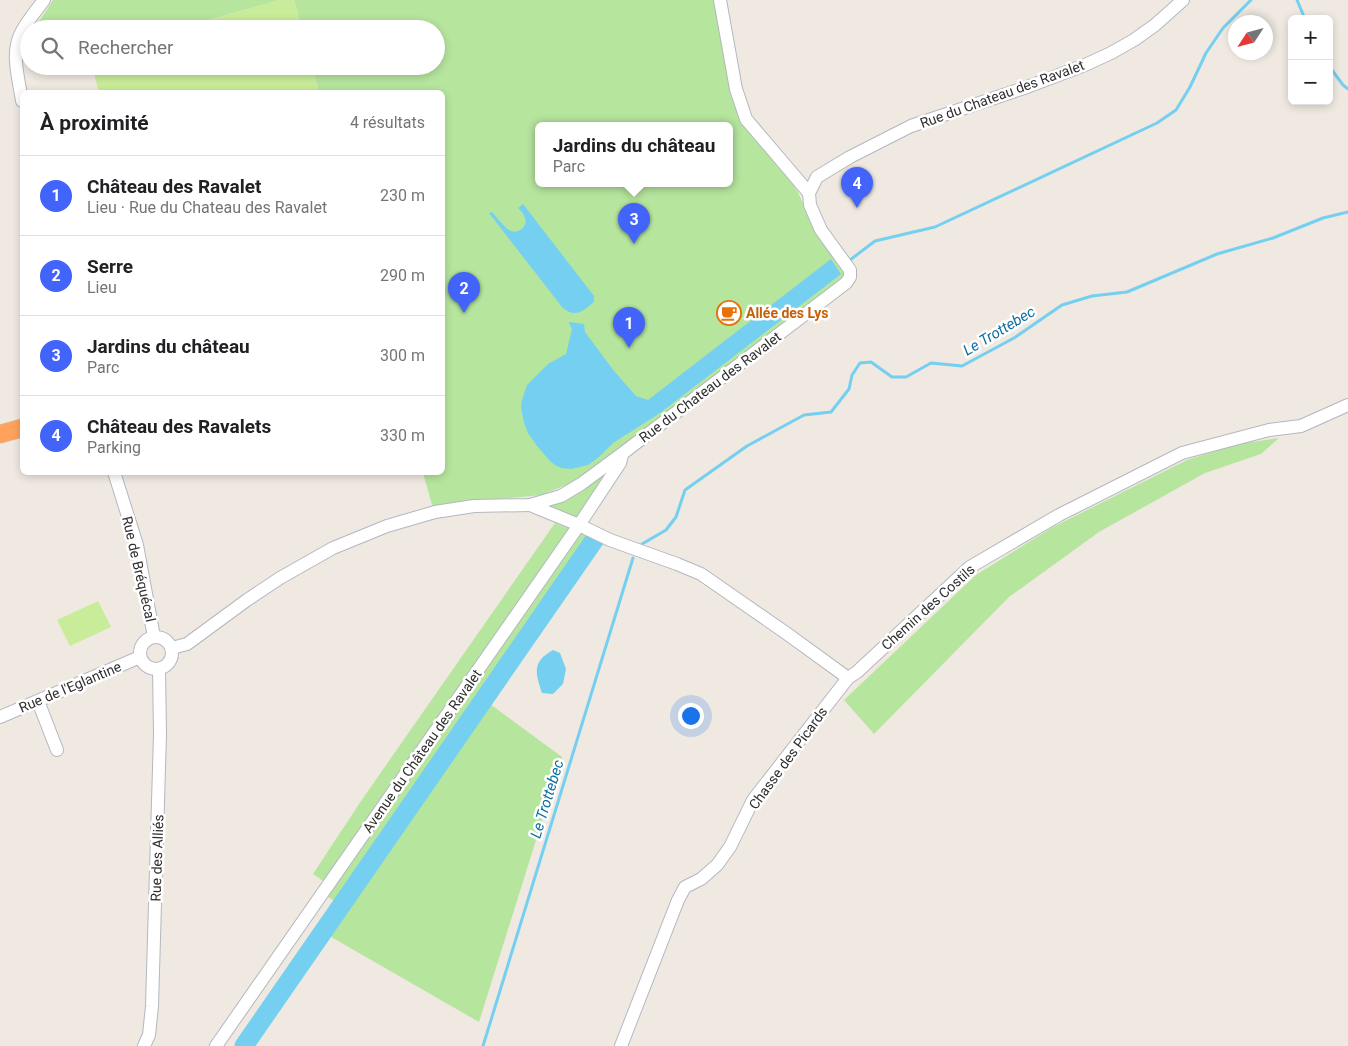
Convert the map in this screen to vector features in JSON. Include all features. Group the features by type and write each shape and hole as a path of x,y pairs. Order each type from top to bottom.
{"highway":[{"path":"0,434 20,429"}],"street":[{"path":"29,20 44,0"},
{"path":"720,0 736,89 746,119 809,193"},
{"name":"Rue du Chateau des Ravalet","path":"172,648 187,644 280,578 342,544 387,526 435,512 474,506 530,505 561,496 581,484 846,283 850,277 850,270 821,230 810,205 809,193 817,177 850,157 911,126 1027,87 1086,65 1111,53 1155,25 1183,0"},
{"path":"20,34 16,48 16,61 20,90"},
{"name":"Chemin des Costils","path":"848,678 970,567 1059,515 1182,453 1269,430 1301,426 1348,405"},
{"name":"Avenue du Château des Ravalet","path":"216,1046 579,525 620,463 623,453"},
{"name":"Rue de Bréquécal","path":"115,475 137,545 154,636"},
{"path":"530,505 610,540 701,574 848,678"},
{"path":"154,636 167,641 172,648 173,654 169,664 160,669 146,666 140,657 142,644 154,636"},
{"name":"Rue de l'Eglantine","path":"0,718 140,657"},
{"name":"Rue des Alliés","path":"144,1046 149,1035 152,1006 160,734 160,669"},
{"name":"Chasse des Picards","path":"621,1046 678,900 685,887 701,879 717,865 730,847 753,800 848,678"},
{"path":"38,701 57,750"}],"green space":[{"path":"53,0 280,0 208,20 40,20"},
{"path":"280,0 294,0 300,20 208,20"},
{"path":"294,0 720,0 746,119 794,177 794,187 815,231 845,275 718,374 575,481 542,495 458,503 433,508 424,475 445,475 445,90 318,90 314,75 445,75 445,20 300,20"},
{"path":"94,75 314,75 318,90 98,90"},
{"path":"1279,438 1261,454 1205,473 1099,532 1009,597 874,734 844,700 976,575 1053,527 1187,460 1239,444"},
{"path":"611,468 579,519 542,505 560,502 572,497 581,492 601,473"},
{"path":"555,523 595,539 486,701 562,757 479,1022 326,934 341,906 327,896 332,887 313,874 361,801"},
{"path":"98,601 111,627 70,646 57,620"}],"water":[{"path":"523,204 594,296 594,302 582,311 571,313 562,307 489,213 492,212 508,230 514,232 522,229 526,221 518,208"},
{"path":"831,259 841,274 660,413 613,443 588,465 571,469 555,465 537,446 528,433 521,407 527,385 548,364 566,354 572,329 569,322 584,324 585,332 614,371 636,396 648,400"},
{"path":"553,650 560,653 566,669 563,684 553,694 542,693 537,673 538,663 546,654"}],"waterway":[{"path":"850,260 875,241 935,227 1157,123 1176,110 1190,87 1206,53 1223,28 1251,0"},
{"path":"1297,0 1303,15"},
{"path":"1333,71 1348,89"},
{"name":"Le Trottebec","path":"642,544 666,530 676,517 685,490 747,446 804,415 831,412 849,389 852,375 860,363 871,362 892,377 906,377 931,363 962,366 1014,338 1062,305 1092,296 1127,292 1217,254 1273,238 1323,218 1348,212"},
{"path":"244,1046 595,539"},
{"name":"Le Trottebec","path":"483,1046 633,558"}],"place":[{"name":"Château des Ravalets","path":"857,208"},
{"name":"Jardins du château","path":"634,244"},
{"name":"Serre","path":"464,313"},
{"name":"Allée des Lys","path":"729,313"},
{"name":"Château des Ravalet","path":"629,348"}]}
